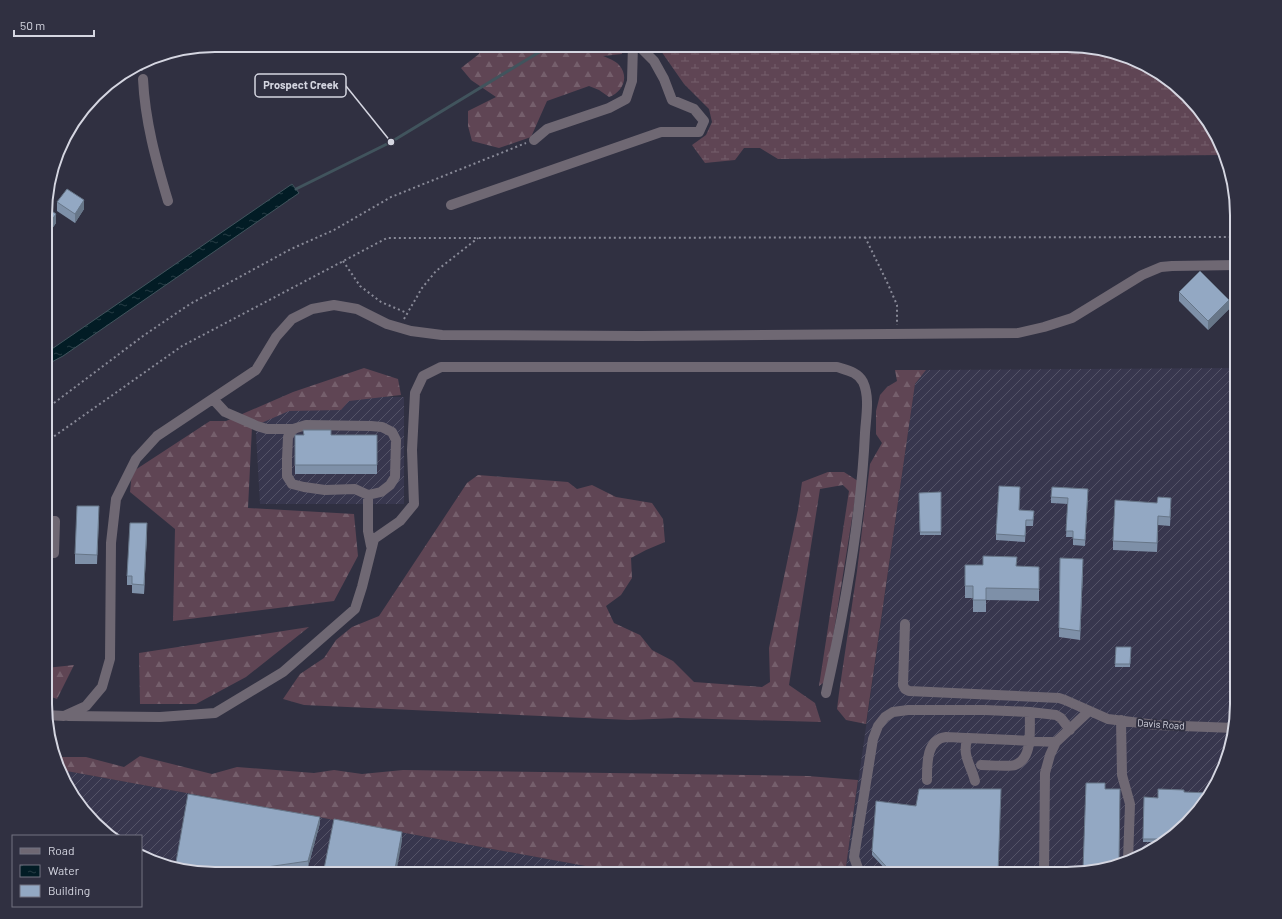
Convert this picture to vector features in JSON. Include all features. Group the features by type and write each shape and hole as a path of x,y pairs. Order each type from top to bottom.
{"street":[{"path":"534,140 547,129 609,108 626,99 632,81 633,52"},
{"path":"451,205 661,132 699,132 704,121 694,109 672,100 664,79 654,61 645,52"},
{"path":"143,79 144,101 150,135 168,201"},
{"path":"64,716 86,706 102,686 110,659 111,543 116,499 136,459 157,436 256,370 276,337 292,319 312,309 334,305 357,309 387,324 400,328 442,335 655,336 1018,333 1072,318 1142,275 1160,267 1230,265"},
{"path":"52,715 160,717 215,714 283,672 355,609 374,539 400,521 414,504 412,450 415,393 423,376 441,367 837,368 852,371 863,381 867,398 864,445 858,518 836,648 826,693"},
{"path":"213,399 226,412 267,429 293,429 306,425 382,427 392,432 396,440 395,477 390,485 381,492 368,495 354,489 325,490 292,484 288,476 287,459 288,437 293,429"},
{"path":"368,495 368,531 371,548"},
{"path":"52,521 55,521 54,553"},
{"name":"Davis Road","path":"905,624 903,685 905,689 909,691 1059,698 1108,719 1156,725 1228,728"},
{"path":"858,867 854,857 873,739 878,726 885,717 893,712 908,710 986,710 1030,712 1056,715 1061,718 1070,730"},
{"path":"1044,867 1045,774 1050,755 1056,742 1089,711"},
{"path":"981,765 1014,766 1024,760 1028,754 1030,712"},
{"path":"1121,720 1122,775 1130,804 1128,855"},
{"path":"927,780 927,759 931,747 944,737 1056,742"},
{"path":"968,738 965,745 965,753 975,781"}],"path":[{"path":"52,404 142,336 190,304 291,249 334,230 391,197 534,140"},
{"path":"865,237 897,305 896,334"},
{"path":"52,438 182,346 387,238 1230,237"},
{"path":"400,328 422,288 436,271 478,238"},
{"path":"343,261 360,286 381,302 407,313"}],"shaded area":[{"path":"1230,368 1230,715 1227,736 1218,766 1203,795 1190,811 1158,840 1129,855 1099,864 1078,867 846,867 915,384 926,370"},
{"path":"338,397 404,397 404,504 260,504 256,433 259,411"},
{"path":"67,771 591,867 204,867 183,864 153,855 142,850 142,835 118,835 108,827 79,795"}],"green space":[{"path":"479,52 622,52 622,54 603,56 619,65 624,74 624,79 618,92 609,97 599,90 589,86 547,101 531,137 499,148 472,141 468,126 468,111 496,97 471,80 461,68 479,54"},
{"path":"662,52 1088,53 1129,64 1158,79 1190,108 1203,124 1219,155 778,159 760,148 744,148 735,160 705,163 692,145 706,135 712,122 709,109 684,84"},
{"path":"364,368 398,379 401,395 349,401 341,410 289,411 252,427 248,508 354,514 358,556 334,601 173,621 175,529 130,492 132,472 210,421 226,421 293,392"},
{"path":"895,370 926,370 915,384 866,724 846,720 837,709 857,571 870,464 882,443 876,434 876,411 880,395 887,387 897,381"},
{"path":"828,472 844,472 858,481 826,681 819,686 849,491 843,485 820,489 789,685 815,703 821,722 678,718 629,720 304,705 283,699 300,674 324,658 336,640 352,627 379,616 467,483 478,475 568,482 577,489 592,485 616,497 652,503 663,519 665,542 631,558 632,578 621,595 606,606 614,623 640,635 652,650 673,661 694,682 762,687 770,682 769,648 798,510 802,482"},
{"path":"309,627 246,677 196,704 140,704 139,653"},
{"path":"74,665 57,699 52,697 52,667"},
{"path":"140,756 212,774 237,767 314,773 334,770 362,774 403,770 808,776 858,780 846,867 591,867 67,771 61,757 86,757 124,767"}],"water":[{"path":"292,184 299,193 63,356 52,362 52,349"}],"building":[{"path":"67,189 84,200 75,214 57,202"},
{"path":"52,211 56,214 52,220"},
{"path":"1200,271 1229,300 1208,321 1179,292"},
{"path":"303,430 331,430 331,435 377,435 377,465 295,465 295,435 304,435"},
{"path":"999,486 1020,487 1019,510 1034,511 1033,520 1026,520 1025,536 996,534"},
{"path":"1052,487 1088,489 1085,540 1073,539 1073,531 1066,531 1068,498 1051,497"},
{"path":"941,492 941,532 920,532 919,493"},
{"path":"1158,497 1171,498 1170,517 1158,516 1157,543 1113,541 1115,500 1157,503"},
{"path":"77,506 99,506 97,555 75,554"},
{"path":"130,523 147,523 144,585 132,584 132,576 127,576"},
{"path":"983,556 1017,557 1016,566 1039,567 1039,589 986,588 986,600 973,600 973,586 965,586 965,565 983,565"},
{"path":"1060,558 1083,559 1080,631 1059,628"},
{"path":"1116,647 1131,647 1130,664 1115,664"},
{"path":"1086,783 1105,783 1105,789 1120,789 1119,858 1099,864 1083,866"},
{"path":"919,789 1001,789 998,867 887,867 872,851 876,801 916,806"},
{"path":"1158,789 1204,793 1190,811 1159,839 1143,839 1144,797 1158,798"},
{"path":"188,794 320,817 308,861 267,867 204,867 176,862"},
{"path":"334,819 402,832 395,867 324,867"}],"waterway":[{"path":"296,189 391,142 539,52"}],"place":[{"name":"Prospect Creek","path":"391,142"}]}
